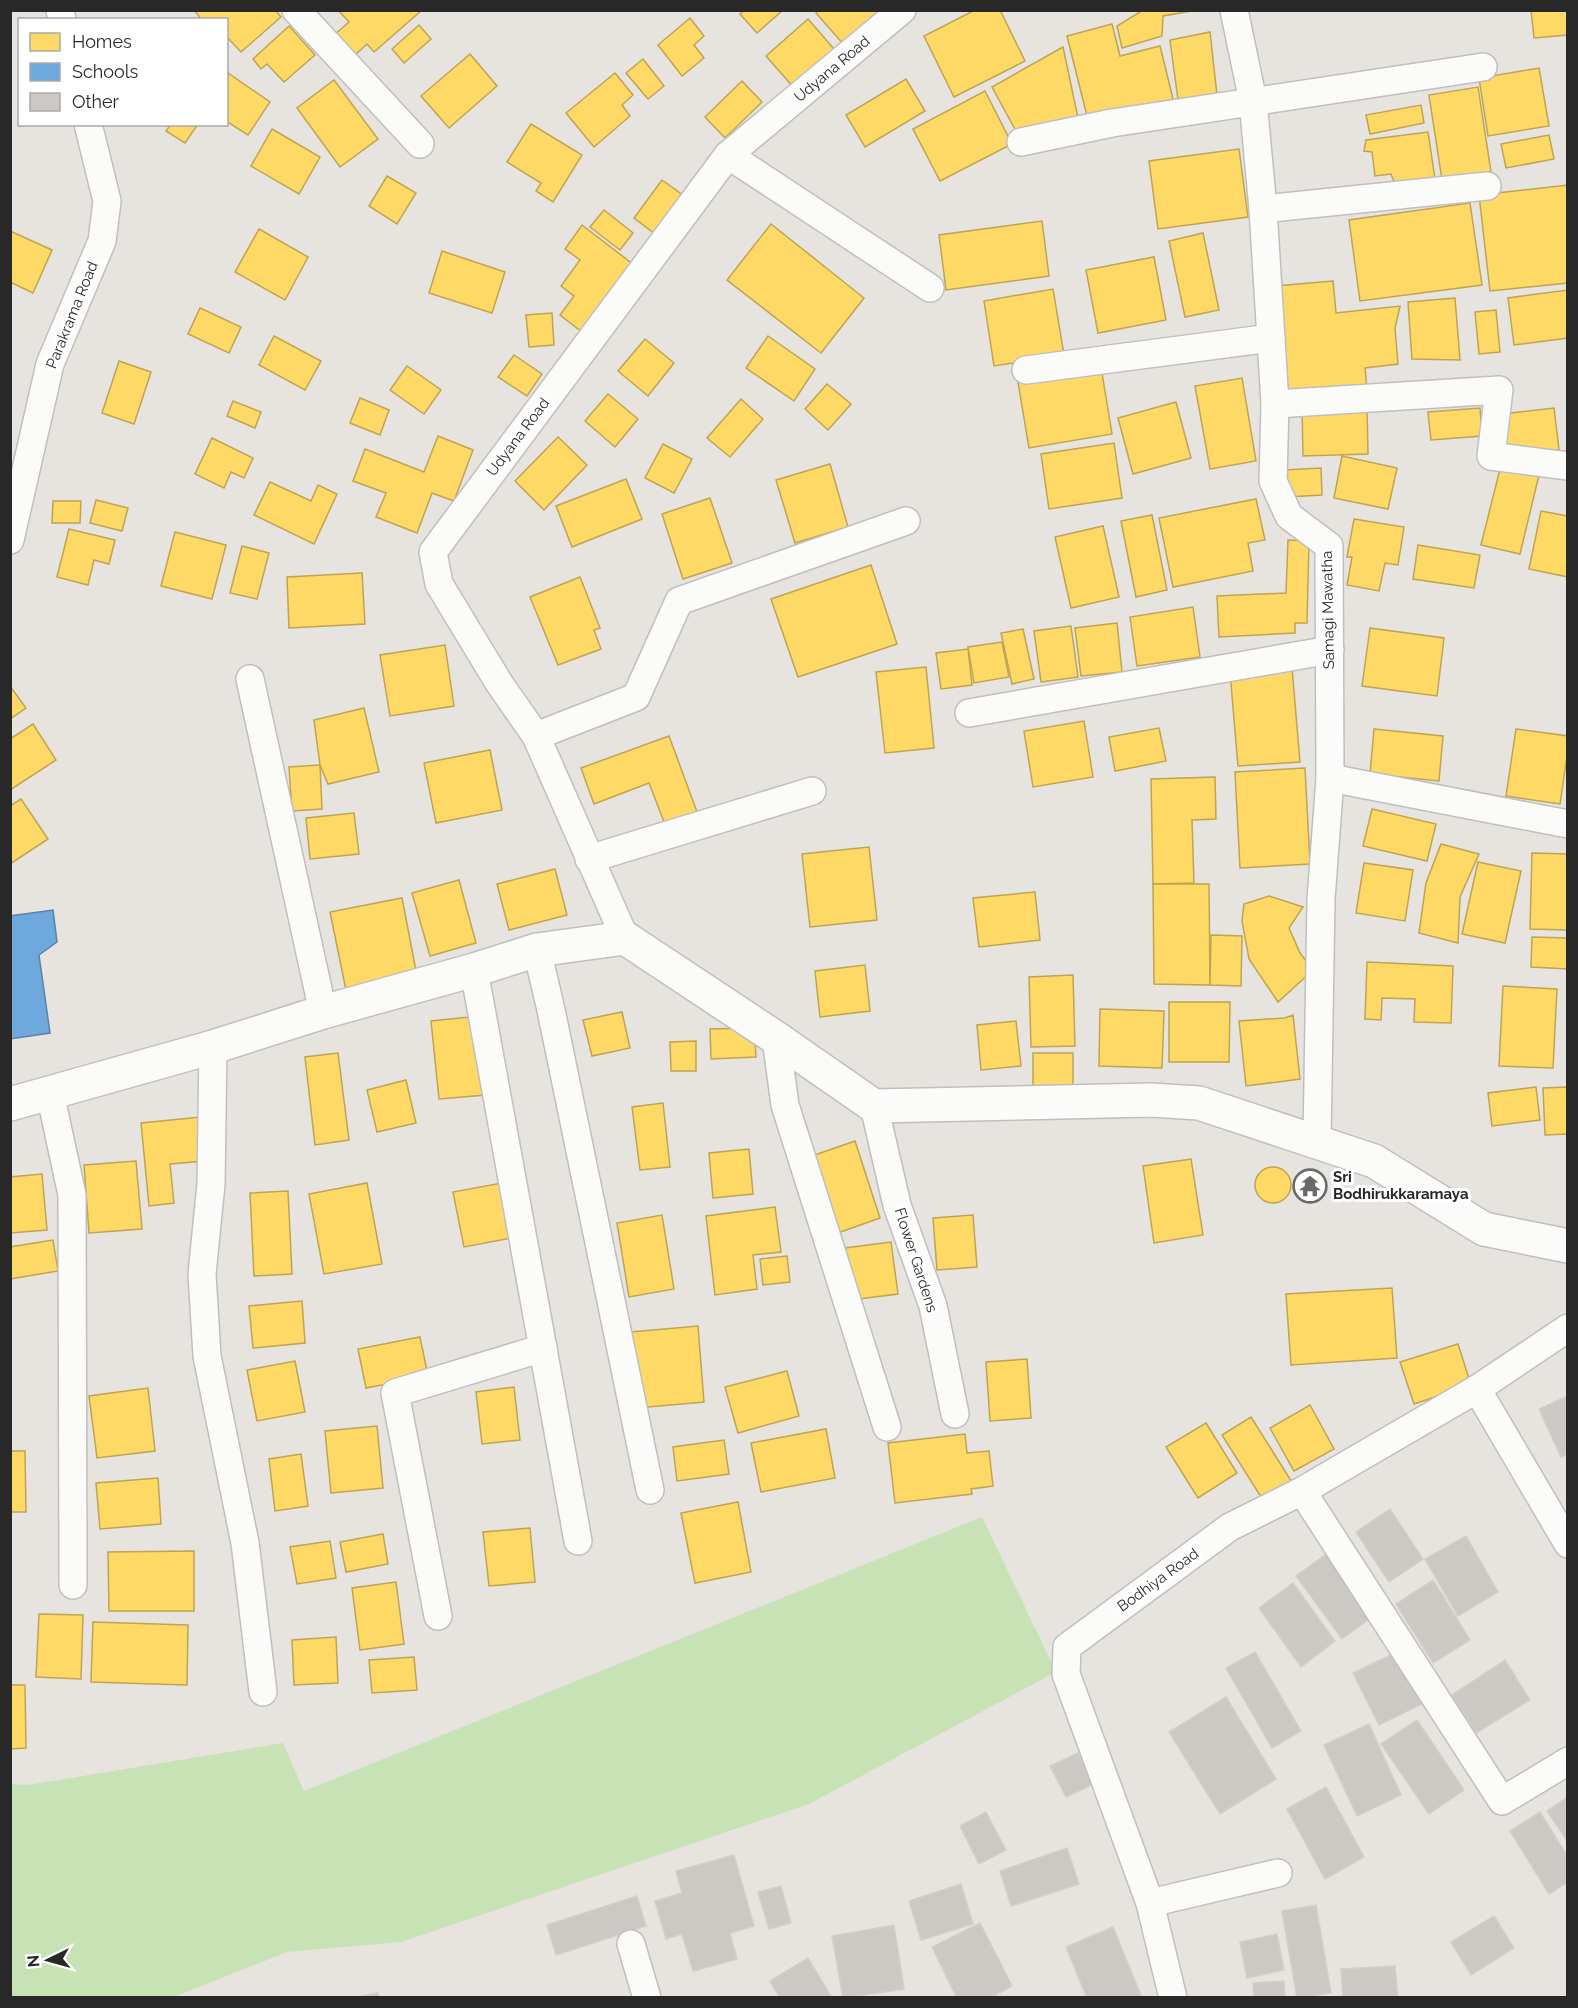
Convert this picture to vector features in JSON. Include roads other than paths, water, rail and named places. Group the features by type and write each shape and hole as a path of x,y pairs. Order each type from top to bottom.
{"street":[{"path":"296,10 420,144"},
{"name":"Udyana Road","path":"625,938 536,736 499,683 439,584 433,552 728,155 902,10"},
{"name":"Samagi Mawatha","path":"1234,10 1253,101 1263,209 1275,404 1273,481 1289,516 1329,546 1330,778 1321,899 1317,1141"},
{"path":"1021,142 1112,123 1483,67"},
{"name":"Parakrama Road","path":"10,540 50,364 102,240 107,201 88,126"},
{"path":"728,155 930,288"},
{"path":"1263,209 1487,186"},
{"path":"1026,370 1271,338"},
{"path":"1275,404 1498,390 1491,456 1568,466"},
{"path":"536,736 636,697 679,601 906,522"},
{"path":"969,712 1330,650"},
{"path":"250,680 323,1012"},
{"path":"1330,778 1568,824"},
{"path":"590,859 813,791"},
{"path":"10,1104 213,1047 323,1012 537,950 625,938 874,1106 1151,1100 1198,1103 1374,1161 1484,1229 1568,1246"},
{"path":"537,950 650,1490"},
{"path":"474,970 578,1541"},
{"path":"776,1038 785,1105 887,1427"},
{"path":"213,1047 211,1184 202,1274 207,1356 245,1543 263,1692"},
{"path":"50,1093 72,1195 73,1585"},
{"name":"Flower Gardens","path":"874,1106 897,1204 933,1306 955,1414"},
{"name":"Bodhiya Road","path":"1173,1998 1150,1903 1066,1674 1068,1647 1230,1527 1302,1491 1565,1337"},
{"path":"438,1616 395,1393 543,1347"},
{"path":"1477,1389 1568,1544"},
{"path":"1302,1491 1502,1801 1568,1761"},
{"path":"1150,1903 1278,1873"},
{"path":"631,1944 646,1998"}],"place":[{"name":"Sri Bodhirukkaramaya","path":"1310,1186"}]}
